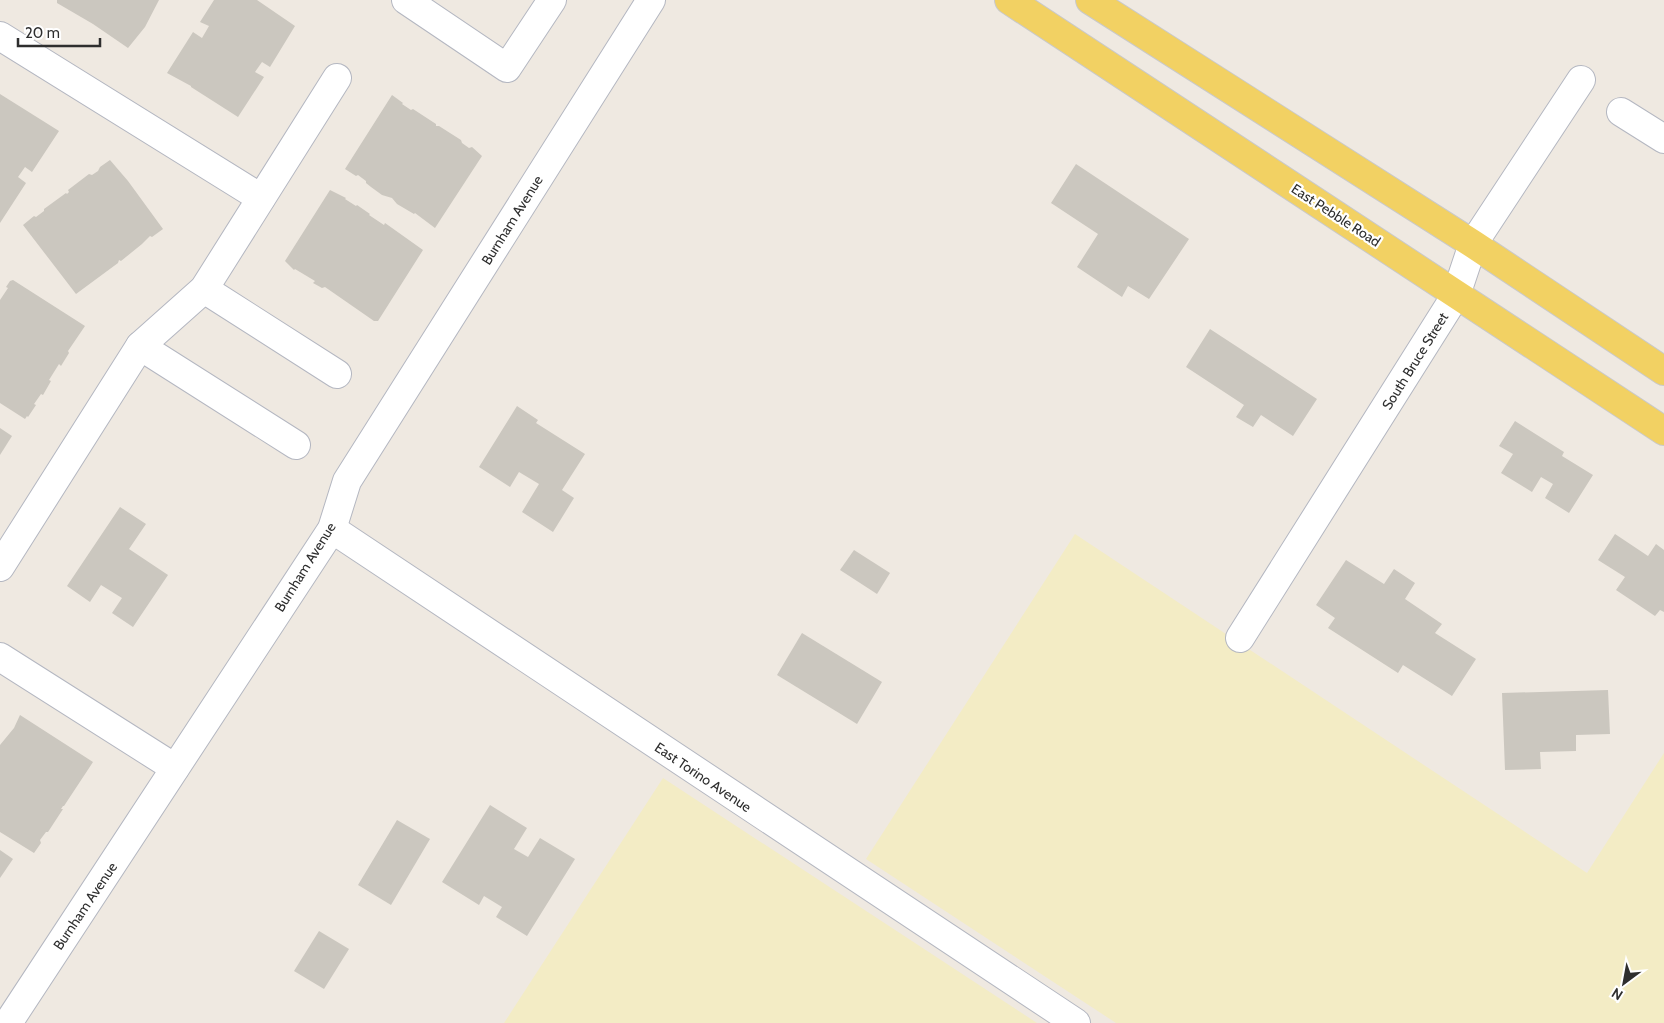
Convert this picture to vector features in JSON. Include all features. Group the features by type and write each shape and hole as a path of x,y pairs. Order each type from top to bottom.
{"main road":[{"name":"East Pebble Road","path":"1009,0 1664,431"},
{"path":"1090,0 1474,244 1664,371"}],"street":[{"path":"406,0 507,68 552,0"},
{"name":"Burnham Avenue","path":"8,1023 332,529 347,481 651,0"},
{"path":"0,36 261,198"},
{"path":"0,567 140,346 204,289 337,78"},
{"name":"South Bruce Street","path":"1240,638 1456,295 1474,244 1581,80"},
{"path":"1621,112 1664,139"},
{"path":"204,289 337,374"},
{"path":"140,346 296,445"},
{"name":"East Torino Avenue","path":"332,529 1076,1023"},
{"path":"0,657 175,768"}],"sand":[{"path":"1075,534 1587,873 1664,753 1664,1023 1116,1023 866,859"},
{"path":"663,778 1037,1023 504,1023"}],"building":[{"path":"57,0 159,0 145,27 128,48 93,24 57,3"},
{"path":"214,0 257,0 295,26 270,67 262,62 255,72 264,77 238,117 191,86 167,73 193,32 202,38 209,26 200,22"},
{"path":"0,94 59,131 32,172 25,167 18,177 26,183 0,223"},
{"path":"392,95 411,110 413,109 436,124 436,126 461,140 469,148 472,147 482,156 435,228 415,213 397,204 392,198 382,195 358,175 356,176 345,169"},
{"path":"110,160 163,229 152,237 150,236 121,261 119,260 118,263 76,294 23,225 67,194 68,190 89,174 92,175 98,171 100,167"},
{"path":"1076,164 1189,239 1149,299 1128,286 1122,297 1077,267 1098,234 1051,203"},
{"path":"330,190 357,205 384,225 385,223 423,250 378,321 374,321 325,287 322,288 313,283 315,281 294,270 285,261"},
{"path":"13,280 85,326 68,351 69,353 61,366 59,364 49,380 51,381 43,395 41,394 34,404 36,405 25,419 0,403 0,300 8,288 6,287"},
{"path":"1210,329 1317,399 1293,436 1261,415 1253,427 1236,417 1244,405 1186,367"},
{"path":"517,406 538,420 536,423 585,454 562,490 574,498 553,532 522,512 539,484 519,472 510,487 479,467"},
{"path":"1515,421 1564,452 1562,456 1593,475 1569,513 1545,498 1553,484 1541,477 1532,492 1501,473 1513,454 1499,446"},
{"path":"0,428 12,436 0,455"},
{"path":"120,507 146,524 129,549 168,575 133,627 112,613 122,598 101,585 90,602 67,586"},
{"path":"1615,534 1648,556 1656,544 1664,550 1664,612 1660,610 1655,616 1616,590 1625,577 1598,560"},
{"path":"854,550 890,573 877,594 840,570"},
{"path":"1346,560 1384,584 1394,569 1415,583 1405,599 1442,624 1435,633 1476,659 1452,696 1403,665 1398,673 1328,628 1335,618 1316,605"},
{"path":"802,633 882,682 857,724 777,675"},
{"path":"1608,690 1610,734 1576,735 1576,751 1540,752 1541,769 1505,770 1502,693"},
{"path":"20,715 93,762 61,809 63,809 48,832 40,840 41,843 34,853 0,832 0,745 14,728"},
{"path":"490,805 527,828 514,849 528,857 540,838 575,859 527,936 496,917 502,907 484,896 479,905 442,882"},
{"path":"397,820 430,839 391,905 358,885"},
{"path":"0,850 13,859 0,878"},
{"path":"319,931 349,949 324,989 294,971"}]}
